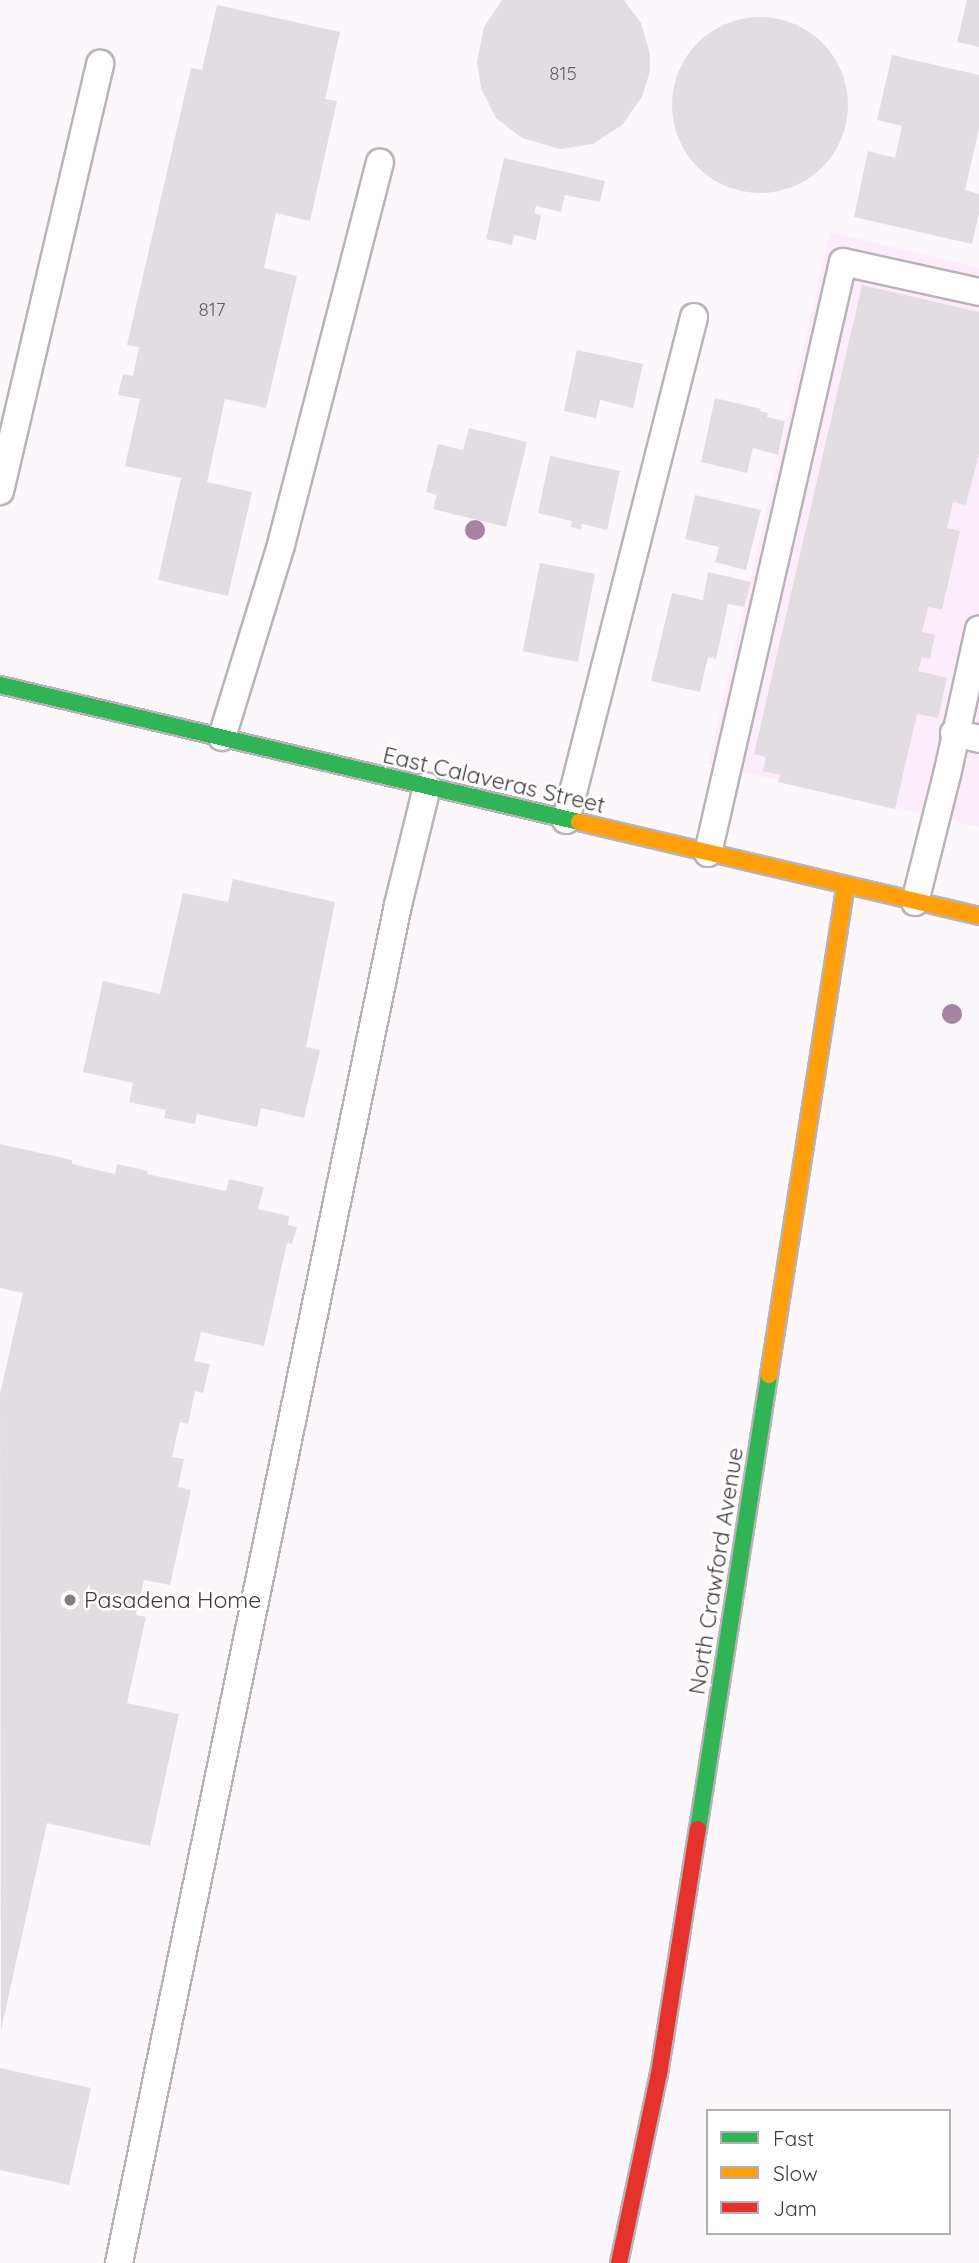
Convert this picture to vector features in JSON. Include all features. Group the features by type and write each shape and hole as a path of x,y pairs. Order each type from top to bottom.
{"street":[{"name":"East Calaveras Street","path":"0,685 979,916"},
{"name":"North Crawford Avenue","path":"619,2263 661,2061 846,885"}],"lane":[{"path":"0,491 100,64"},
{"path":"222,737 281,545 380,163"},
{"path":"708,853 843,262 979,292"},
{"path":"566,820 694,317"},
{"path":"915,902 947,775 967,736 979,629"},
{"path":"119,2263 398,905 427,787"}],"shaded area":[{"path":"830,232 979,268 979,827 708,764"}],"building":[{"path":"502,0 624,0 641,23 650,54 650,71 642,97 622,125 593,144 560,149 522,138 496,118 481,88 477,62 484,27"},
{"path":"967,0 979,0 979,47 957,42"},
{"path":"217,5 340,32 325,99 337,101 310,221 276,213 264,268 297,276 266,408 225,399 207,482 252,492 228,596 158,580 181,478 125,466 140,399 118,395 123,374 133,376 139,347 127,345 191,68 202,70"},
{"path":"760,17 794,24 822,43 841,71 848,105 841,139 822,167 794,186 760,193 726,186 698,167 679,139 672,105 679,71 698,43 726,24"},
{"path":"892,55 979,75 979,129 965,190 979,194 979,214 972,244 854,217 868,151 895,158 902,126 877,120"},
{"path":"504,158 605,181 600,202 565,195 561,212 536,206 534,213 541,215 536,240 514,235 512,245 486,239"},
{"path":"862,285 979,312 979,454 966,505 953,502 947,528 960,531 942,610 928,607 922,632 935,635 930,659 922,657 918,671 947,678 938,718 917,714 895,809 778,782 780,775 763,771 766,757 754,754"},
{"path":"577,350 643,364 633,408 600,400 596,418 564,411"},
{"path":"715,398 761,409 760,411 768,413 767,417 785,421 778,455 753,448 747,473 701,462"},
{"path":"469,428 527,442 506,527 433,509 437,495 426,492 438,444 463,450"},
{"path":"550,456 620,471 607,530 582,524 581,530 571,527 572,521 538,513"},
{"path":"695,495 761,510 746,570 715,562 719,547 685,539"},
{"path":"540,563 595,574 578,662 523,651"},
{"path":"708,572 751,582 744,607 728,604 716,659 708,657 700,692 651,681 672,593 703,600"},
{"path":"233,879 335,902 306,1047 320,1050 304,1118 261,1108 257,1127 197,1114 195,1124 164,1118 166,1110 129,1102 133,1083 83,1072 103,981 160,994 183,893 228,902"},
{"name":"Pasadena Home","path":"0,1144 72,1160 72,1164 115,1174 117,1164 148,1171 147,1174 226,1191 229,1179 264,1187 258,1209 289,1216 288,1225 297,1227 292,1244 287,1243 264,1346 201,1332 194,1361 210,1364 203,1393 195,1391 188,1424 180,1422 172,1457 184,1459 178,1487 191,1490 170,1585 144,1580 136,1615 146,1617 127,1703 179,1714 150,1846 47,1823 1,2030 0,1394 23,1293 0,1288"},
{"path":"0,2068 91,2088 69,2185 0,2170"}],"traffic: fast":[{"path":"0,685 579,822"},
{"path":"698,1829 769,1375"}],"traffic: slow":[{"path":"579,822 979,916"},
{"path":"769,1375 846,885"}],"traffic: jam":[{"path":"619,2263 659,2074 698,1829"}],"place":[{"name":"Pasadena Home","path":"70,1600"}]}
